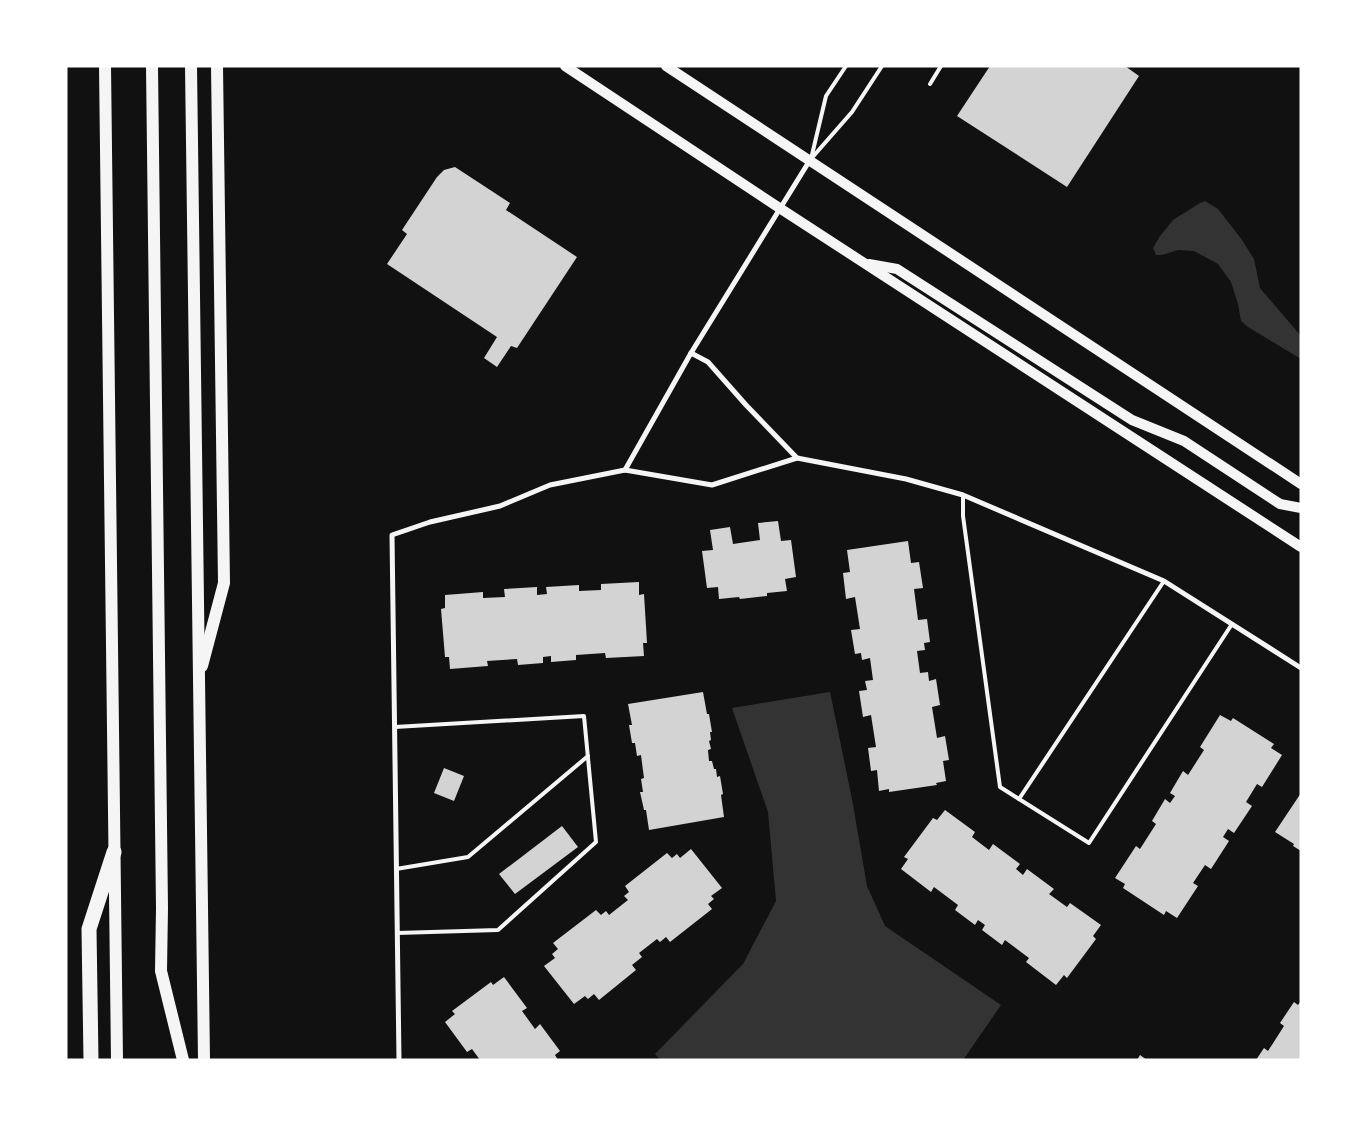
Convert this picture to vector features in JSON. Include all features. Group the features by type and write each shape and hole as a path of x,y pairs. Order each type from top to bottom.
{"highway":[{"path":"91,1060 89,929 114,852"}],"main road":[{"path":"104,66 117,1060"},
{"path":"152,66 162,908 161,970 183,1060"},
{"path":"191,66 204,1060"},
{"path":"198,682 224,583 218,66"},
{"path":"565,66 781,209 1301,547"},
{"path":"666,66 1301,484"},
{"path":"864,263 897,269 1132,420 1184,441 1280,504 1301,508"}],"street":[{"path":"626,470 691,353 810,160"},
{"path":"691,353 708,362 797,458"},
{"path":"399,1060 392,535 430,522 500,506 550,485 626,470 712,485 797,458 906,479 963,495 1164,581 1301,668"}],"lane":[{"path":"810,160 826,96 846,66"},
{"path":"810,160 852,112 882,66"},
{"path":"930,84 941,66"},
{"path":"963,495 963,516 1000,787 1089,843 1232,624"},
{"path":"1018,800 1164,581"},
{"path":"395,728 584,716 596,842 498,930 397,933"},
{"path":"396,869 468,857 588,756"}],"shaded area":[{"path":"1205,201 1218,209 1242,240 1254,259 1260,288 1301,336 1301,359 1241,321 1231,282 1218,264 1194,251 1178,250 1156,255 1153,248 1173,220"},
{"path":"830,692 852,799 867,886 885,926 1001,1005 963,1060 661,1060 655,1054 743,964 776,901 768,812 732,708"}],"building":[{"path":"990,66 1125,66 1139,76 1067,187 957,116"},
{"path":"455,167 510,203 506,210 577,257 517,348 511,346 497,367 484,358 497,337 387,264 407,234 402,230 437,177 444,170"},
{"path":"778,521 781,541 791,540 796,577 785,579 787,591 767,593 767,596 719,599 718,587 707,588 702,551 713,550 710,530 730,527 733,544 760,540 758,523"},
{"path":"908,541 911,563 919,562 923,588 914,589 918,620 927,619 930,642 924,643 925,650 917,651 920,673 928,672 929,681 936,679 940,705 932,707 937,738 945,736 949,760 943,761 946,781 936,783 937,785 889,792 889,789 879,791 877,770 871,771 868,748 876,747 871,715 863,717 859,691 867,690 865,681 873,680 870,658 862,660 861,653 855,654 851,630 860,629 855,597 846,599 843,573 850,572 847,550"},
{"path":"639,582 639,595 644,594 647,643 643,643 644,656 606,658 605,653 576,655 576,660 551,662 551,656 543,657 543,663 518,665 517,659 487,661 488,666 450,669 449,657 445,657 441,609 445,608 445,595 483,592 483,598 505,597 504,589 537,587 537,595 547,594 546,587 579,585 579,591 601,590 601,584"},
{"path":"703,692 712,732 710,732 711,740 709,741 711,749 708,750 709,761 712,761 714,769 716,769 717,777 720,776 724,817 649,830 646,810 644,810 640,792 643,792 641,779 644,778 641,755 637,756 635,743 632,743 629,725 632,725 628,704"},
{"path":"1220,715 1231,721 1233,718 1274,744 1271,748 1282,755 1262,787 1257,784 1246,802 1252,806 1234,833 1228,829 1223,837 1229,841 1211,869 1205,865 1193,883 1198,886 1177,918 1166,911 1164,915 1123,888 1125,884 1115,878 1136,846 1140,849 1156,824 1152,821 1165,799 1170,803 1175,796 1170,793 1183,771 1188,775 1204,750 1200,747"},
{"path":"444,768 464,776 454,801 434,793"},
{"path":"1301,793 1301,851 1293,846 1294,844 1275,832"},
{"path":"945,810 975,832 972,837 989,850 993,844 1020,864 1016,869 1023,875 1027,869 1054,889 1049,894 1067,907 1070,903 1101,925 1093,936 1096,939 1067,978 1064,975 1056,985 1026,962 1029,958 1005,940 1002,945 982,930 985,925 978,920 975,925 955,910 958,905 934,887 931,892 901,869 908,859 904,857 933,818 937,820"},
{"path":"562,826 578,847 515,894 499,874"},
{"path":"691,849 722,888 711,896 714,899 708,904 712,909 670,942 666,937 660,942 657,939 639,953 642,957 632,965 636,970 599,1000 594,994 588,999 585,996 574,1004 544,966 555,958 552,954 558,949 553,943 596,910 601,915 606,911 609,915 628,900 624,896 629,892 625,886 667,853 672,858 677,854 680,858"},
{"path":"504,977 527,1008 522,1011 535,1029 540,1024 560,1051 555,1055 558,1060 480,1060 472,1049 467,1052 445,1022 455,1014 452,1011 491,982 493,985"},
{"path":"1301,1001 1301,1060 1256,1060 1264,1048 1268,1051 1284,1026 1280,1023 1294,1002 1298,1005"},
{"path":"1140,1055 1147,1060 1137,1060"}]}
